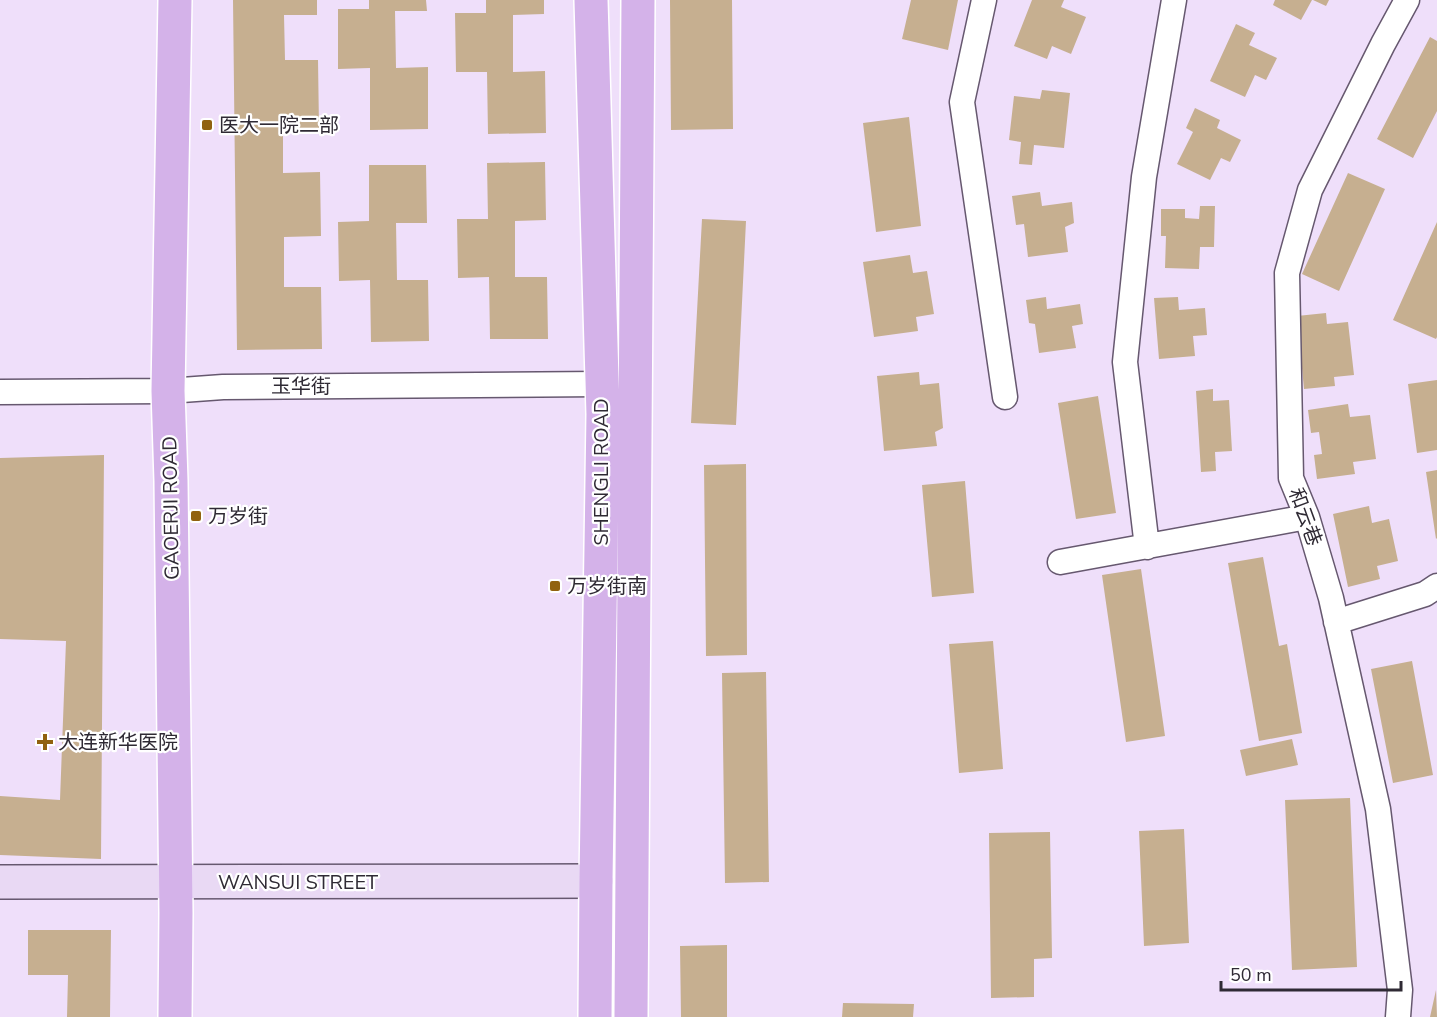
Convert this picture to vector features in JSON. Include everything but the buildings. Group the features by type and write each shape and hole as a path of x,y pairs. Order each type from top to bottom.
{"main road":[{"name":"GAOERJI ROAD","path":"175,0 168,391 171,482 175,1017"},
{"name":"SHENGLI ROAD","path":"591,0 603,414 596,1017"},
{"name":"SHENGLI ROAD","path":"630,1017 638,0"}],"street":[{"path":"984,0 962,102 1005,397"},
{"path":"1147,547 1125,362 1144,177 1174,0"},
{"name":"和云巷","path":"1398,1017 1400,990 1378,809 1336,622 1307,517 1291,478 1287,273 1310,190 1407,0"},
{"name":"玉华街","path":"0,392 168,391 223,387 602,384"},
{"path":"1060,562 1307,517"},
{"path":"1336,622 1425,594 1437,586"},
{"name":"WANSUI STREET","path":"0,882 596,881"}],"place":[{"name":"医大一院二部","path":"207,125"},
{"name":"万岁街","path":"196,516"},
{"name":"万岁街南","path":"555,586"},
{"name":"大连新华医院","path":"45,742"}]}
